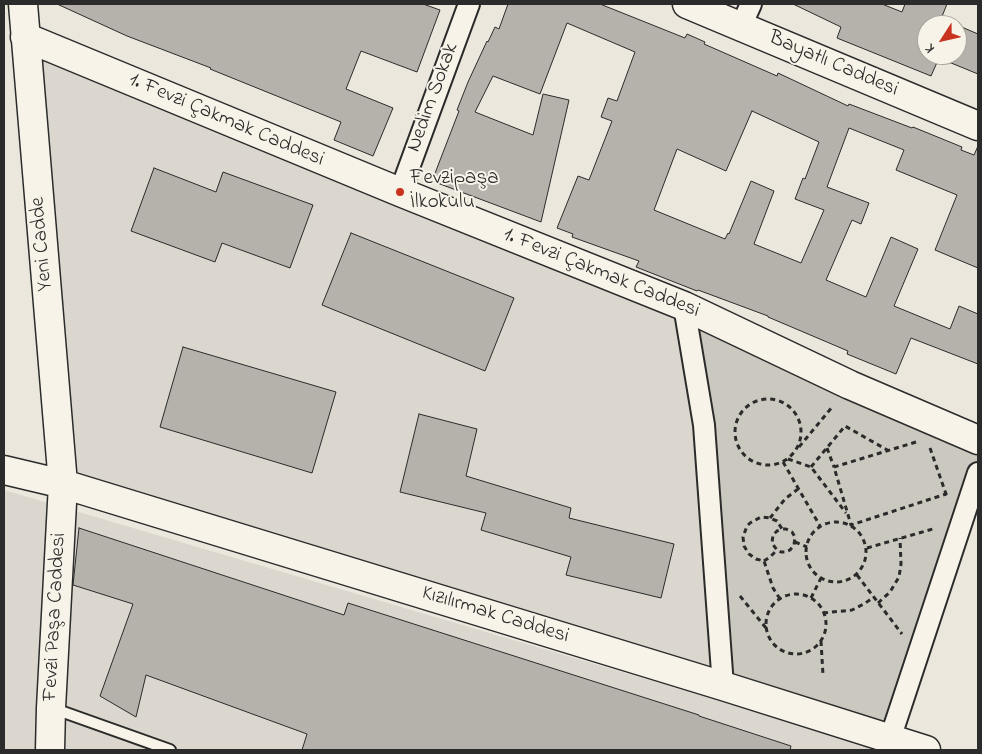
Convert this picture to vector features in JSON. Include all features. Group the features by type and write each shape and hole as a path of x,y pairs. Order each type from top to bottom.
{"street":[{"name":"Yeni Cadde","path":"23,4 63,484"},
{"name":"Nedim Sokak","path":"400,192 469,4"},
{"name":"Bayatlı Caddesi","path":"687,4 746,15 978,126"},
{"name":"1. Fevzi Çakmak Caddesi","path":"25,37 400,192 684,306 850,385 931,430 978,440"},
{"path":"684,306 704,425 723,686"},
{"name":"Kızılırmak Caddesi","path":"4,470 63,484 926,750"},
{"path":"890,739 978,473"},
{"name":"Fevzi Paşa Caddesi","path":"50,750 63,484"}],"lane":[{"path":"51,708 170,750"}],"path":[{"path":"796,451 800,441 801,429 798,418 792,409 783,402 772,399 751,403 742,410 736,419 735,441 739,451 746,459 766,466 778,464 788,460 796,451 850,385"},
{"path":"811,467 846,426 889,450"},
{"path":"834,467 889,450 931,430 946,494 965,512 900,538 867,548"},
{"path":"827,448 850,525"},
{"path":"788,460 811,467 848,515"},
{"path":"783,462 820,526"},
{"path":"770,518 785,499 798,489"},
{"path":"850,525 946,494"},
{"path":"777,550 770,558 764,561 756,559 749,554 744,546 743,537 750,522 761,518 770,518 777,521 782,529 792,532 795,537 792,548 788,551 781,552 777,550 772,543 772,537 777,531 782,529"},
{"path":"830,522 840,522 850,525 858,531 864,539 867,548 863,567 857,575 840,583 830,582 813,572 808,563 807,542 820,526 830,522"},
{"path":"878,603 890,592 899,577 902,564 900,538"},
{"path":"795,542 807,547"},
{"path":"764,561 773,588 780,598"},
{"path":"857,575 917,655"},
{"path":"811,598 821,578"},
{"path":"793,594 802,594 818,604 826,622 824,632 814,648 795,654 785,652 769,639 766,619 769,609 780,598 793,594"},
{"path":"823,613 852,610 874,597"},
{"path":"820,640 823,675"}],"shaded area":[{"path":"25,37 684,306 723,686 63,484"},
{"path":"684,306 978,440 978,473 890,739 723,686"},
{"path":"4,490 734,705 875,750 4,750"}],"building":[{"path":"57,4 423,4 440,10 417,72 361,51 346,89 393,108 373,156 334,140 341,122 211,68 127,36"},
{"path":"508,4 600,4 685,38 687,34 705,42 704,44 777,76 778,73 848,106 849,104 913,127 962,147 961,150 974,155 978,146 978,268 935,250 957,195 896,170 904,150 849,128 827,187 869,203 861,224 852,220 826,280 866,297 891,237 918,249 894,306 950,329 959,306 978,314 978,364 911,338 896,374 847,354 848,351 768,316 636,267 639,261 572,237 573,234 557,228 578,176 589,180 612,121 601,117 608,98 617,101 635,52 567,23 540,94 493,76 475,112 533,135 543,94 569,100 541,222 432,181 468,82 495,27 499,29","holes":["752,111 819,142 795,199 824,210 801,263 754,244 774,191 751,181 729,234 725,239 654,210 677,149 726,171"]},
{"path":"793,4 882,4 902,12 905,4 947,4 943,15 917,15 917,65 936,65 931,76 837,38 841,27"},
{"path":"967,29 978,34 978,74 956,65 967,65"},
{"path":"154,168 216,192 223,172 313,205 290,268 222,243 215,262 131,231"},
{"path":"351,233 514,298 485,371 322,305"},
{"path":"183,347 336,392 312,473 160,427"},
{"path":"419,414 477,429 466,476 571,508 569,518 674,544 661,598 566,575 571,557 481,530 486,513 400,492"},
{"path":"79,528 344,615 348,603 699,715 791,746 790,750 302,750 307,734 146,675 136,717 100,696 133,604 73,585"}],"place":[{"name":"Fevzipaşa İlkokulu","path":"400,192"}]}
